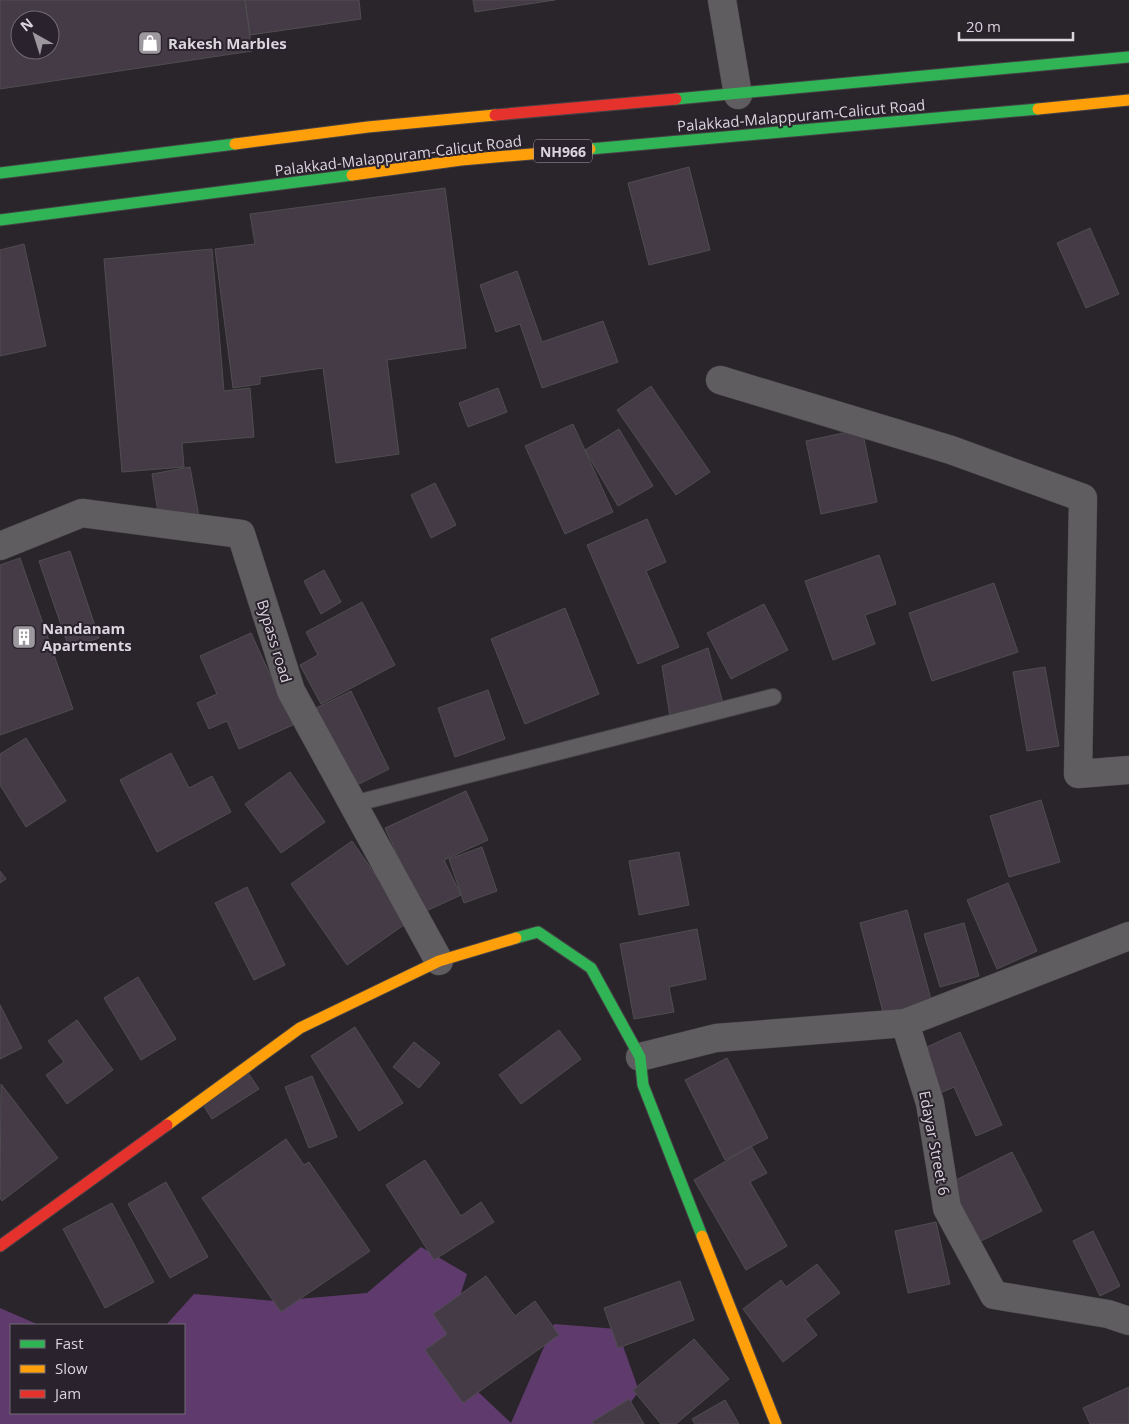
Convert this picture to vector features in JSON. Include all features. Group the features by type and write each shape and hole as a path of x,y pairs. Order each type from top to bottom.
{"main road":[{"name":"Palakkad-Malappuram-Calicut Road","path":"0,173 368,127 1129,57"},
{"name":"Palakkad-Malappuram-Calicut Road","path":"0,220 240,191 461,160 746,136 1129,100"},
{"path":"0,1246 300,1028 439,961 538,932 591,968 640,1057 643,1085 776,1424"}],"street":[{"path":"722,0 738,94"},
{"path":"720,380 951,450 1083,498 1078,774 1129,770"},
{"name":"Bypass road","path":"0,546 82,513 241,534 290,692 439,961"},
{"path":"640,1057 716,1038 905,1023 1129,936"},
{"name":"Edayar Street 6","path":"905,1023 930,1103 947,1208 994,1295 1108,1314 1129,1321"}],"lane":[{"path":"353,804 773,697"}],"shaded area":[{"path":"421,1247 467,1274 450,1328 458,1373 511,1423 554,1324 617,1329 639,1391 615,1424 0,1424 0,1308 37,1324 10,1324 10,1414 185,1414 185,1324 167,1324 194,1294 275,1301 367,1293"}],"building":[{"name":"Rakesh Marbles","path":"0,0 245,0 252,51 0,89"},
{"path":"245,0 359,0 361,19 250,35"},
{"path":"473,0 555,0 475,12"},
{"path":"689,167 710,250 649,265 628,183"},
{"path":"445,188 466,348 387,360 399,454 336,463 323,368 260,377 260,384 233,388 215,249 255,244 250,214"},
{"path":"1090,228 1119,294 1086,308 1057,243"},
{"path":"24,244 46,346 0,356 0,250"},
{"path":"212,249 224,391 250,388 254,437 182,443 184,467 122,472 104,259"},
{"path":"517,271 542,342 603,321 618,362 542,388 520,324 496,332 480,285"},
{"path":"651,386 710,472 676,495 617,410"},
{"path":"498,388 507,412 468,427 459,403"},
{"path":"573,424 613,512 565,534 525,446"},
{"path":"619,429 653,486 618,506 585,450"},
{"path":"862,429 877,502 821,514 806,441"},
{"path":"190,467 200,522 159,519 152,474"},
{"path":"435,483 456,525 431,538 411,495"},
{"path":"647,519 666,562 646,571 679,647 638,664 587,545"},
{"path":"70,551 99,638 69,648 39,561"},
{"path":"879,555 896,604 865,615 875,644 833,660 805,581"},
{"name":"Nandanam Apartments","path":"20,558 73,709 0,735 0,565"},
{"path":"324,570 341,602 321,614 304,581"},
{"path":"994,583 1018,652 932,681 909,613"},
{"path":"362,602 395,665 321,704 300,665 318,655 306,632"},
{"path":"764,604 788,650 731,679 707,633"},
{"path":"565,608 599,694 525,724 491,639"},
{"path":"251,633 293,725 239,749 227,721 209,729 197,703 217,694 200,656"},
{"path":"708,648 724,707 671,723 662,666"},
{"path":"1045,667 1059,746 1027,751 1013,672"},
{"path":"488,690 505,739 455,757 438,708"},
{"path":"351,691 389,769 351,788 312,710"},
{"path":"26,738 66,801 26,827 0,785 0,754"},
{"path":"171,753 189,788 212,776 231,812 157,852 120,780"},
{"path":"290,772 325,822 281,853 245,804"},
{"path":"466,791 488,840 444,860 461,895 424,912 385,828"},
{"path":"1041,800 1060,862 1009,877 990,816"},
{"path":"352,841 408,922 347,965 291,884"},
{"path":"482,847 497,891 464,903 449,859"},
{"path":"679,852 689,905 639,915 629,861"},
{"path":"0,871 6,879 0,883"},
{"path":"1008,883 1037,951 997,969 967,900"},
{"path":"247,887 285,965 254,980 215,903"},
{"path":"907,910 932,1003 884,1016 860,923"},
{"path":"964,923 979,976 940,987 924,934"},
{"path":"697,929 706,979 669,987 674,1012 634,1019 620,944"},
{"path":"138,977 176,1039 141,1060 104,998"},
{"path":"0,1005 22,1048 0,1059"},
{"path":"77,1020 113,1070 67,1104 46,1075 64,1062 48,1041"},
{"path":"355,1027 403,1103 359,1131 311,1056"},
{"path":"559,1030 581,1059 521,1104 499,1075"},
{"path":"960,1032 1002,1125 976,1136 954,1087 938,1094 918,1051"},
{"path":"414,1042 440,1063 419,1088 393,1067"},
{"path":"727,1058 768,1138 725,1160 685,1080"},
{"path":"244,1067 259,1089 212,1119 198,1097"},
{"path":"312,1076 337,1137 309,1148 285,1087"},
{"path":"1,1084 58,1158 2,1201 0,1198"},
{"path":"286,1139 304,1165 309,1162 370,1251 281,1312 202,1198"},
{"path":"751,1146 767,1173 750,1182 787,1246 746,1270 694,1180"},
{"path":"1012,1152 1042,1211 979,1242 950,1183"},
{"path":"425,1160 461,1216 481,1202 494,1222 434,1260 386,1185"},
{"path":"166,1182 208,1257 170,1278 128,1204"},
{"path":"112,1203 154,1282 105,1308 63,1229"},
{"path":"936,1222 950,1284 908,1293 895,1231"},
{"path":"1093,1231 1120,1286 1100,1296 1073,1241"},
{"path":"817,1264 840,1293 805,1319 817,1335 783,1362 743,1309 781,1280 786,1287"},
{"path":"486,1276 515,1316 535,1301 559,1335 463,1403 425,1350 447,1334 433,1314"},
{"path":"680,1281 694,1320 618,1348 604,1308"},
{"path":"694,1339 729,1379 676,1424 661,1424 633,1390"},
{"path":"1129,1387 1129,1424 1090,1424 1083,1408"},
{"path":"629,1399 644,1424 594,1424 592,1422"},
{"path":"725,1400 739,1424 695,1424 692,1419"}],"traffic: fast":[{"path":"676,99 1129,57"},
{"path":"590,149 1038,109"},
{"path":"0,173 235,144"},
{"path":"0,220 352,175"},
{"path":"516,938 538,932 591,968 640,1057 643,1085 702,1236"}],"traffic: slow":[{"path":"1038,109 1129,100"},
{"path":"235,144 368,127 495,115"},
{"path":"352,175 461,160 590,149"},
{"path":"167,1125 300,1028 439,961 516,938"},
{"path":"702,1236 776,1424"}],"traffic: jam":[{"path":"495,115 676,99"},
{"path":"0,1246 167,1125"}],"place":[{"name":"Rakesh Marbles","path":"150,43"},
{"name":"Nandanam Apartments","path":"24,637"}]}
